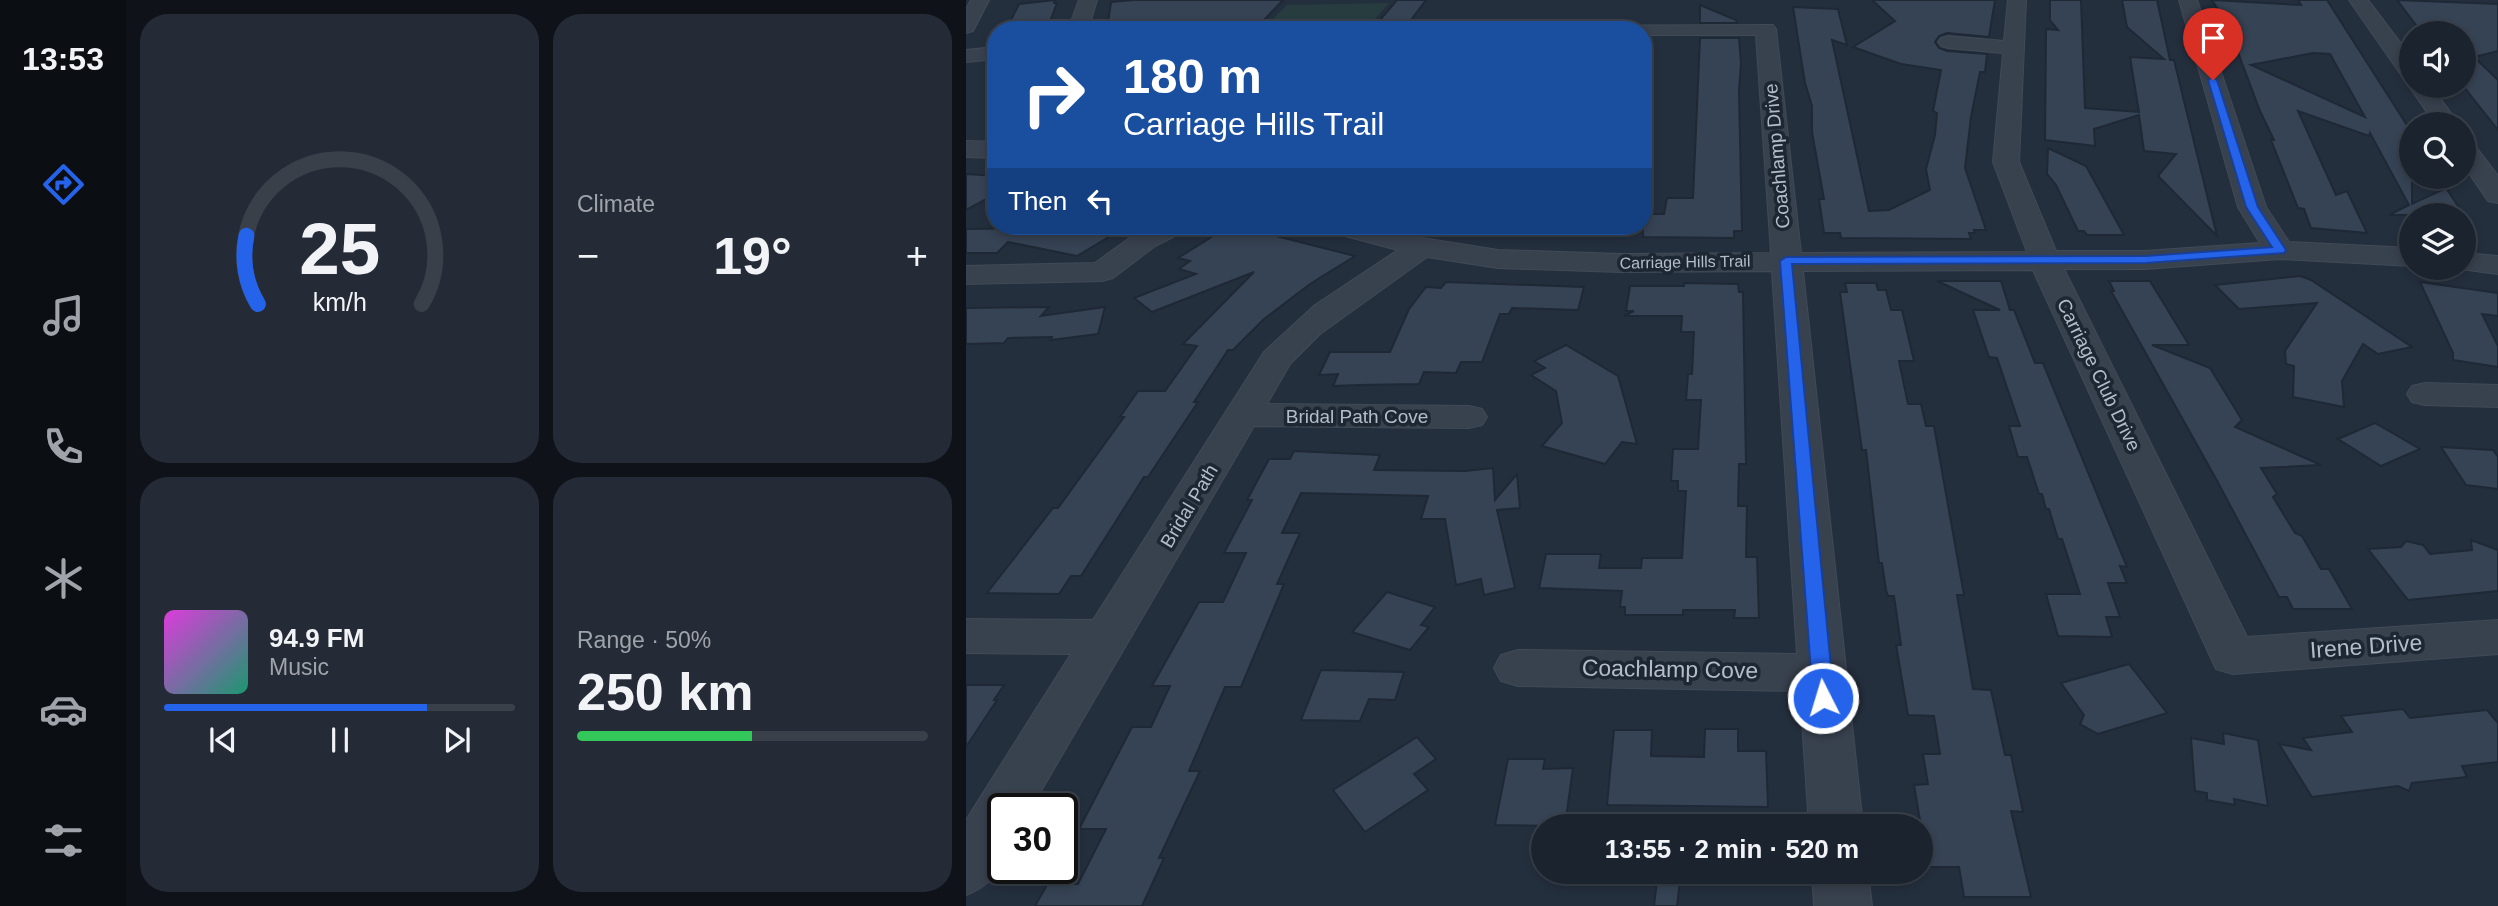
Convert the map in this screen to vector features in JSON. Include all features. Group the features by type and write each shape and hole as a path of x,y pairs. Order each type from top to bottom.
{"street":[{"path":"966,27 980,0"},
{"path":"1081,21 1087,0"},
{"name":"Carriage Club Drive","path":"2017,0 2006,162 2045,259 2233,656"},
{"path":"2188,0 2248,197 2280,250"},
{"path":"2358,0 2399,57"},
{"name":"Coachlamp Drive","path":"1652,30 1766,29 1835,814"},
{"path":"1948,43 2014,48"},
{"path":"966,57 987,54"},
{"path":"966,149 987,150"},
{"path":"2476,165 2498,195"},
{"path":"966,275 1102,272 1155,235"},
{"name":"Carriage Hills Trail","path":"1375,235 1422,247 1498,259 1621,262 2146,260 2280,250 2399,256"},
{"name":"Bridal Path","path":"1013,793 1276,359 1294,338 1316,319 1422,247"},
{"path":"2476,263 2498,265"},
{"path":"2425,394 2498,396"},
{"name":"Bridal Path Cove","path":"1244,415 1469,417"},
{"path":"966,636 1109,637"},
{"name":"Irene Drive","path":"2233,656 2498,637"},
{"name":"Coachlamp Cove","path":"1518,668 1821,673"},
{"name":"Bridal Path","path":"966,869 987,835"},
{"path":"1841,884 1843,906"}],"green space":[{"path":"1389,3 1373,21 1271,21 1287,5"}],"building":[{"path":"1055,0 1054,3 1057,3 1050,21 1010,21 1019,4"},
{"path":"1283,0 1264,20 1248,21 1108,21 1111,2"},
{"path":"1397,0 1426,0 1411,20 1380,20"},
{"path":"1872,0 1995,0 1989,37 1947,33 1939,36 1935,42 1939,48 1947,51 1987,54 1985,72 1980,72 1971,117 1965,168 1986,230 1969,233 1971,239 1841,238 1840,233 1824,233 1819,199 1824,199 1812,132 1812,106 1805,83 1793,7 1838,9 1847,45 1832,40 1869,211 1889,210 1930,190 1926,169 1935,135 1937,113 1933,111 1941,70 1901,64 1853,47 1895,21"},
{"path":"2050,0 2081,0 2085,108 2139,112 2130,57 2164,59 2127,27 2122,0 2157,0 2170,60 2174,60 2217,236 2158,176 2176,154 2144,151 2139,115 2094,129 2095,146 2045,140 2046,29 2058,30 2050,20"},
{"path":"2212,0 2301,5 2298,0 2327,0 2399,113 2399,187 2370,133 2369,136 2298,111 2336,195 2347,191 2367,233 2311,228 2304,209 2298,208 2271,140 2274,140 2260,111 2228,26","holes":["2313,53 2330,54 2365,117 2251,65"]},
{"path":"2397,0 2498,4 2498,51 2476,56 2476,21 2413,21"},
{"path":"1700,5 1736,20 1737,23 1700,23"},
{"path":"1700,38 1739,38 1742,231 1734,231 1734,238 1643,237 1652,235 1652,214 1664,214 1667,198 1693,198"},
{"path":"2476,59 2498,80 2498,130 2473,98 2476,98"},
{"path":"2048,148 2086,166 2124,235 2087,235 2084,231 2078,231 2056,185 2047,174"},
{"path":"966,174 987,175 987,199 966,210"},
{"path":"2400,189 2412,189 2412,203 2408,203"},
{"path":"2444,189 2447,189 2456,203 2414,203"},
{"path":"966,229 987,229 987,235 1112,235 1077,256 1008,242 997,253 966,253"},
{"path":"1215,235 1272,235 1355,256 1310,284 1264,319 1233,350 1228,350 1194,402 1198,402 1148,477 1144,477 1081,576 1071,576 1059,594 987,593 1053,508 1058,508 1124,417 1120,417 1138,391 1165,391 1197,346 1183,344 1254,272 1152,312 1134,298 1196,274 1179,269 1190,261 1178,258"},
{"path":"2300,276 2311,280 2412,347 2378,354 2363,344 2342,381 2344,407 2293,397 2294,366 2286,364 2285,351 2317,303 2239,309 2215,285"},
{"path":"1937,281 2001,281 2010,310 2014,310 2035,363 2043,363 2127,567 2120,566 2127,583 2108,583 2120,617 2106,617 2112,637 2058,636 2046,594 2080,594 2062,539 2058,539 2049,509 2046,509 2042,494 2039,494 2027,457 2018,457 2009,426 2020,426 1997,358 1989,357 1973,310 2000,310"},
{"path":"2109,281 2150,281 2189,345 2152,345 2210,368 2242,420 2235,427 2321,465 2261,468 2277,494 2273,497 2295,533 2302,536 2321,569 2329,569 2352,609 2293,609 2287,597 2279,597 2111,291 2114,291"},
{"path":"1446,282 1584,287 1578,310 1512,308 1509,314 1500,314 1482,362 1461,362 1456,373 1424,372 1419,384 1333,386 1338,374 1319,375 1330,352 1390,352 1409,309 1426,287 1441,288"},
{"path":"2420,282 2498,293 2498,316 2482,314 2498,346 2498,367 2453,360 2453,353"},
{"path":"1684,283 1738,284 1739,292 1743,292 1746,464 1739,464 1738,506 1747,506 1746,557 1757,557 1759,618 1734,618 1735,610 1683,610 1683,615 1625,615 1625,607 1620,607 1622,591 1539,588 1546,554 1601,554 1599,568 1641,568 1642,558 1682,558 1686,491 1678,491 1678,481 1671,481 1673,449 1698,449 1701,400 1686,400 1688,374 1692,374 1694,332 1681,332 1682,316 1624,316 1634,311 1626,311 1630,286 1684,286"},
{"path":"1845,283 1876,283 1878,290 1886,290 1891,310 1902,310 1914,361 1899,361 1908,404 1921,404 1926,426 1934,426 1964,595 1957,595 1973,689 1991,690 2005,755 2011,755 2023,812 2011,811 2031,897 1964,897 1959,867 1933,867 1933,814 1919,814 1914,785 1928,784 1923,754 1940,754 1934,716 1908,715 1896,645 1901,645 1894,596 1888,596 1882,563 1879,563 1866,450 1862,450 1840,292 1847,292"},
{"path":"1049,307 1041,316 1105,307 1098,334 1051,340 1052,337 1008,338 1004,343 966,344 966,308"},
{"path":"1566,345 1618,376 1637,444 1622,442 1605,464 1542,446 1562,423 1556,391 1531,375 1545,368 1534,361"},
{"path":"2375,423 2420,449 2381,466 2338,439"},
{"path":"2441,447 2493,450 2498,457 2498,489 2466,485"},
{"path":"1294,451 1380,455 1374,470 1465,471 1493,468 1495,500 1517,474 1520,508 1497,510 1515,588 1484,595 1481,579 1456,585 1445,519 1421,519 1428,496 1301,493 1282,533 1300,533 1277,584 1284,584 1241,687 1225,687 1189,771 1200,771 1159,858 1164,858 1142,906 1035,906 1047,884 1078,884 1106,829 1079,829 1132,727 1151,727 1170,686 1152,686 1199,602 1223,602 1246,553 1224,553 1252,500 1247,500 1269,459 1290,459"},
{"path":"2471,540 2498,550 2498,591 2408,600 2368,549 2401,547 2406,541 2423,545 2430,554 2472,550"},
{"path":"1387,592 1435,607 1421,625 1429,627 1410,650 1352,632"},
{"path":"2129,664 2167,713 2098,734 2080,724 2084,715 2061,683"},
{"path":"1321,670 1404,672 1395,700 1369,699 1360,721 1301,720"},
{"path":"966,685 1004,685 966,747"},
{"path":"2403,709 2410,718 2487,710 2498,723 2498,762 2462,766 2467,777 2412,783 2409,791 2398,786 2312,797 2279,744 2311,750 2303,738 2352,732 2341,716"},
{"path":"1705,729 1738,729 1738,751 1766,751 1768,807 1607,805 1614,730 1652,730 1651,756 1704,757"},
{"path":"2223,733 2258,740 2268,806 2234,799 2235,805 2207,800 2207,793 2195,791 2191,738 2224,744"},
{"path":"1417,737 1436,759 1414,774 1428,790 1365,832 1333,790"},
{"path":"1508,759 1545,759 1543,769 1573,768 1567,814 1531,814 1531,826 1495,825"},
{"path":"1657,884 1680,884 1677,906 1654,906"}],"route":[{"path":"1823,698 1786,261 2146,260 2280,250 2252,207 2213,80"}]}
